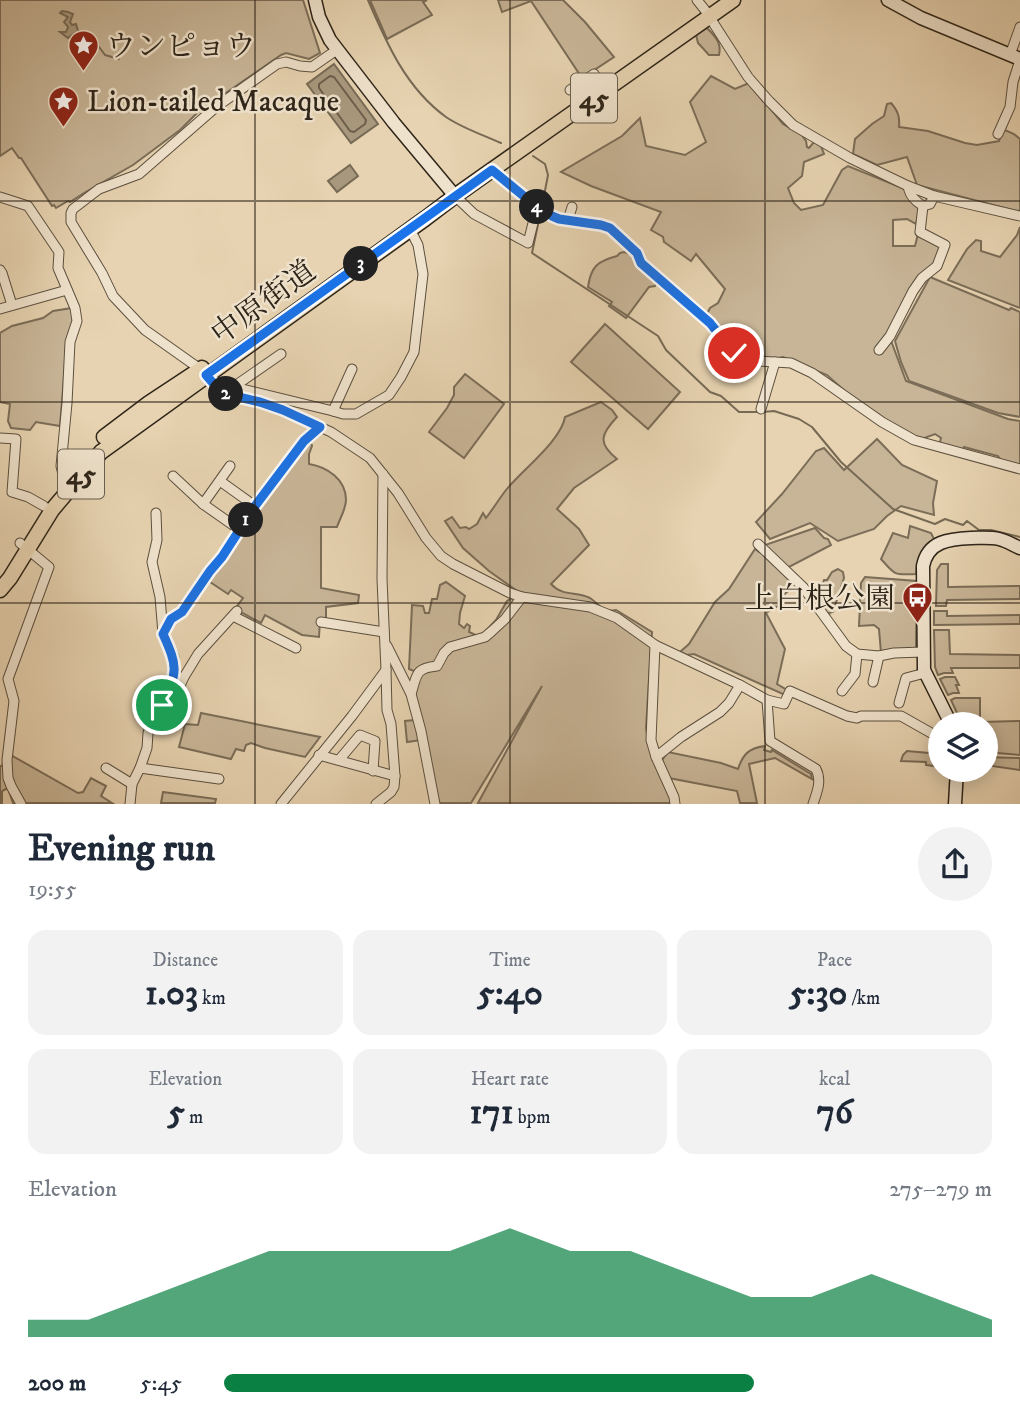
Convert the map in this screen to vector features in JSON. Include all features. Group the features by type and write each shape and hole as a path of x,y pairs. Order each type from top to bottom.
{"main road":[{"name":"中原街道","path":"0,574 101,452 196,377 600,83 719,0"},
{"name":"中原街道","path":"0,590 44,506 64,479 122,422 196,377 410,229 452,193 492,170 704,9 733,0"}],"street":[{"path":"315,0 319,17 330,40 452,193 474,214 528,243 537,207"},
{"path":"888,0 921,18 1017,58"},
{"path":"704,9 748,77 793,125 850,158 908,186 934,196 1020,216"},
{"path":"998,134 1010,107 1020,27"},
{"path":"338,50 312,67 286,62 276,64 216,107 139,174 99,189 73,209 71,222 113,296 196,377 220,391 283,410 331,432 370,458 398,493 426,538 453,564 522,597 602,611 617,618 655,645 766,700 784,704 790,691 847,716 901,716 928,731"},
{"path":"570,90 594,74 600,83"},
{"path":"492,170 552,216 610,228 637,253 641,263 710,323 734,353 759,361 791,363 812,373 882,422 914,440 1020,469"},
{"path":"908,186 910,193 923,206 930,204 934,196"},
{"path":"0,197 28,206 59,253 58,268 75,309 77,321 70,342 61,466 64,479"},
{"path":"878,350 890,336 922,278 937,266 945,245 920,232 923,206"},
{"path":"568,220 572,207"},
{"path":"234,387 343,414 356,414 389,395 414,352 424,274 418,245 410,229"},
{"path":"0,270 12,305"},
{"path":"0,309 67,290"},
{"path":"225,393 281,354"},
{"path":"761,409 775,362"},
{"path":"332,411 352,369"},
{"path":"163,634 171,619 182,612 255,506 304,441 320,427"},
{"path":"0,438 16,439 12,492 44,506"},
{"path":"203,504 230,466"},
{"path":"376,803 391,792 395,776 391,724 387,710 382,579 383,474"},
{"path":"173,476 203,504 240,530"},
{"path":"220,481 255,506"},
{"path":"130,803 132,785 147,748 148,733 175,671 174,657 163,634 160,597 152,562 157,540 156,513"},
{"path":"148,522 157,528"},
{"path":"945,712 925,673 923,566 928,553 946,540 988,538 1005,541 1020,548"},
{"path":"758,544 803,587 846,646 857,653 878,656 923,652"},
{"path":"21,803 8,778 7,760 14,701 8,679 49,567 24,546"},
{"path":"411,694 417,674 425,667 437,666 450,648 485,637 505,619 522,597"},
{"path":"156,712 166,715 198,654 235,613 296,648"},
{"path":"321,622 384,632"},
{"path":"386,643 411,694 435,803"},
{"path":"655,645 651,740 675,803"},
{"path":"842,691 855,674 857,653"},
{"path":"873,682 878,656"},
{"path":"281,803 386,670"},
{"path":"899,703 906,678 925,673"},
{"path":"656,757 720,712 740,685"},
{"path":"766,700 770,741 816,769 819,774 820,782 813,803"},
{"path":"339,760 360,735 375,741 373,771"},
{"path":"320,755 395,776"},
{"path":"106,768 132,785"},
{"path":"140,768 219,779"},
{"path":"956,803 957,782"}],"shaded area":[{"path":"0,0 303,0 320,53 309,59 286,53 281,55 197,113 180,130 133,165 56,208 12,148 0,156"},
{"path":"370,0 427,0 423,2 432,15 387,39"},
{"path":"498,0 563,0 614,57 582,78 531,1 502,12"},
{"path":"707,28 719,43 719,55 709,55 698,43 696,35"},
{"path":"711,76 735,89 749,83 783,124 801,134 807,147 814,142 821,146 824,154 804,162 802,176 788,188 794,203 801,210 823,205 842,170 848,166 905,189 920,206 916,224 907,219 893,220 893,246 915,246 918,234 940,246 935,263 889,335 906,381 1020,421 1020,468 1003,463 998,456 964,447 961,453 939,446 941,438 935,434 919,440 911,437 845,391 827,375 783,357 766,361 741,353 709,325 707,314 710,308 718,303 725,289 696,254 691,261 651,230 661,212 561,172 622,136 640,118 646,146 685,155 706,142 690,102"},
{"path":"891,103 898,114 899,127 928,131 977,145 999,141 1003,129 1020,139 1020,212 917,185 907,157 877,165 853,154 855,139 884,116 887,104"},
{"path":"1020,227 1020,308 948,280 967,249 976,240 981,241 981,251 1000,257"},
{"path":"624,252 634,255 658,281 655,286 649,287 626,318 609,306 612,302 588,287 596,266"},
{"path":"930,277 1009,310 1011,308 1020,312 1020,417 998,413 909,381 895,341"},
{"path":"72,308 74,323 67,341 60,426 36,422 30,430 11,428 8,421 10,404 0,402 0,333 12,326 43,318 53,311"},
{"path":"605,324 680,392 648,429 571,362"},
{"path":"465,374 504,404 464,458 429,432 447,408 454,395 454,387"},
{"path":"601,402 617,417 607,428 604,443 617,459 574,488 557,509 579,529 589,545 551,584 560,591 590,598 604,609 616,610 652,632 647,738 671,803 478,803 542,686 471,803 437,803 421,740 407,742 405,721 415,720 414,671 409,669 412,605 423,606 425,613 429,613 432,599 437,599 440,585 446,582 465,596 459,624 464,628 467,624 470,626 469,632 480,637 496,620 507,601 520,593 463,548 445,521 452,517 460,528 469,529 477,524 483,513 486,518 506,490 556,436 565,417"},
{"path":"877,439 902,465 937,481 934,515 901,506 874,529 838,541 810,523 770,539 756,522 816,451 824,448 844,470"},
{"path":"310,440 312,446 309,464 334,475 343,486 346,500 337,527 321,527 321,588 359,595 358,603 326,607 326,620 320,620 319,637 302,635 265,615 261,623 235,609 243,598 231,590 228,594 207,580 255,507"},
{"path":"910,526 931,533 934,539 921,555 916,574 899,574 881,559 893,533 908,538"},
{"path":"815,528 831,545 783,570 796,584 778,600 778,606 766,613 785,649 777,684 787,690 785,695 694,654 680,652 689,644 715,602 729,589 755,549 759,552 765,545"},
{"path":"941,564 948,564 948,587 1020,586 1020,599 947,600 946,606 936,606 937,570"},
{"path":"838,569 843,572 844,578 833,612 829,613 830,620 812,595 819,594 824,580"},
{"path":"865,577 917,581 916,647 913,650 881,653 879,629 874,625 859,626 861,583"},
{"path":"934,611 947,611 947,616 1020,615 1020,624 934,625"},
{"path":"934,630 949,630 950,654 1020,655 1020,668 951,668 953,673 938,675 935,667"},
{"path":"955,677 959,693 948,695 940,679"},
{"path":"980,698 980,712 956,712 951,700"},
{"path":"201,713 320,737 305,757 251,743 246,745 244,751 236,749 231,759 179,747 185,724 198,725"},
{"path":"1020,721 1020,755 998,753 998,722"},
{"path":"765,746 764,750 772,750 811,774 812,779 775,758 749,764 757,803 740,803 737,791 669,778 662,760 668,752 738,769 747,753"},
{"path":"907,751 928,753 928,765 926,762 901,761"},
{"path":"9,754 78,793 83,792 91,778 106,786 101,796 112,803 13,803 8,788 2,791 0,804 0,766 5,755"},
{"path":"998,757 1020,758 1020,770 998,767"},
{"path":"163,792 216,799 215,803 161,803"}],"water":[{"path":"62,11 73,14 70,22 72,25 76,24 78,31 68,38 60,32 66,32 68,27 64,22 68,17 60,13"},
{"path":"334,64 378,124 351,143 307,84"},
{"path":"350,165 358,176 337,192 328,181"}],"waterway":[{"path":"368,0 390,49 420,93 452,121 501,143"},
{"path":"78,31 88,32 105,55 119,59"},
{"path":"533,156 545,164 548,175 543,201"},
{"path":"540,215 532,253 658,336 666,350 710,392 721,396 739,412 757,412"},
{"path":"763,412 774,411 799,419 812,427 841,462 893,509 935,524 945,519 963,525 967,521 979,530 1020,537"}],"place":[{"name":"ウンピョウ","path":"83,73"},
{"name":"Lion-tailed Macaque","path":"64,128"},
{"name":"上白根公園","path":"918,625"}],"route":[{"path":"162,705 175,671 174,657 163,634 171,619 182,612 255,506 304,441 320,427 283,410 220,391 206,375 492,170 552,216 610,228 637,253 641,263 710,323 734,353"}]}
